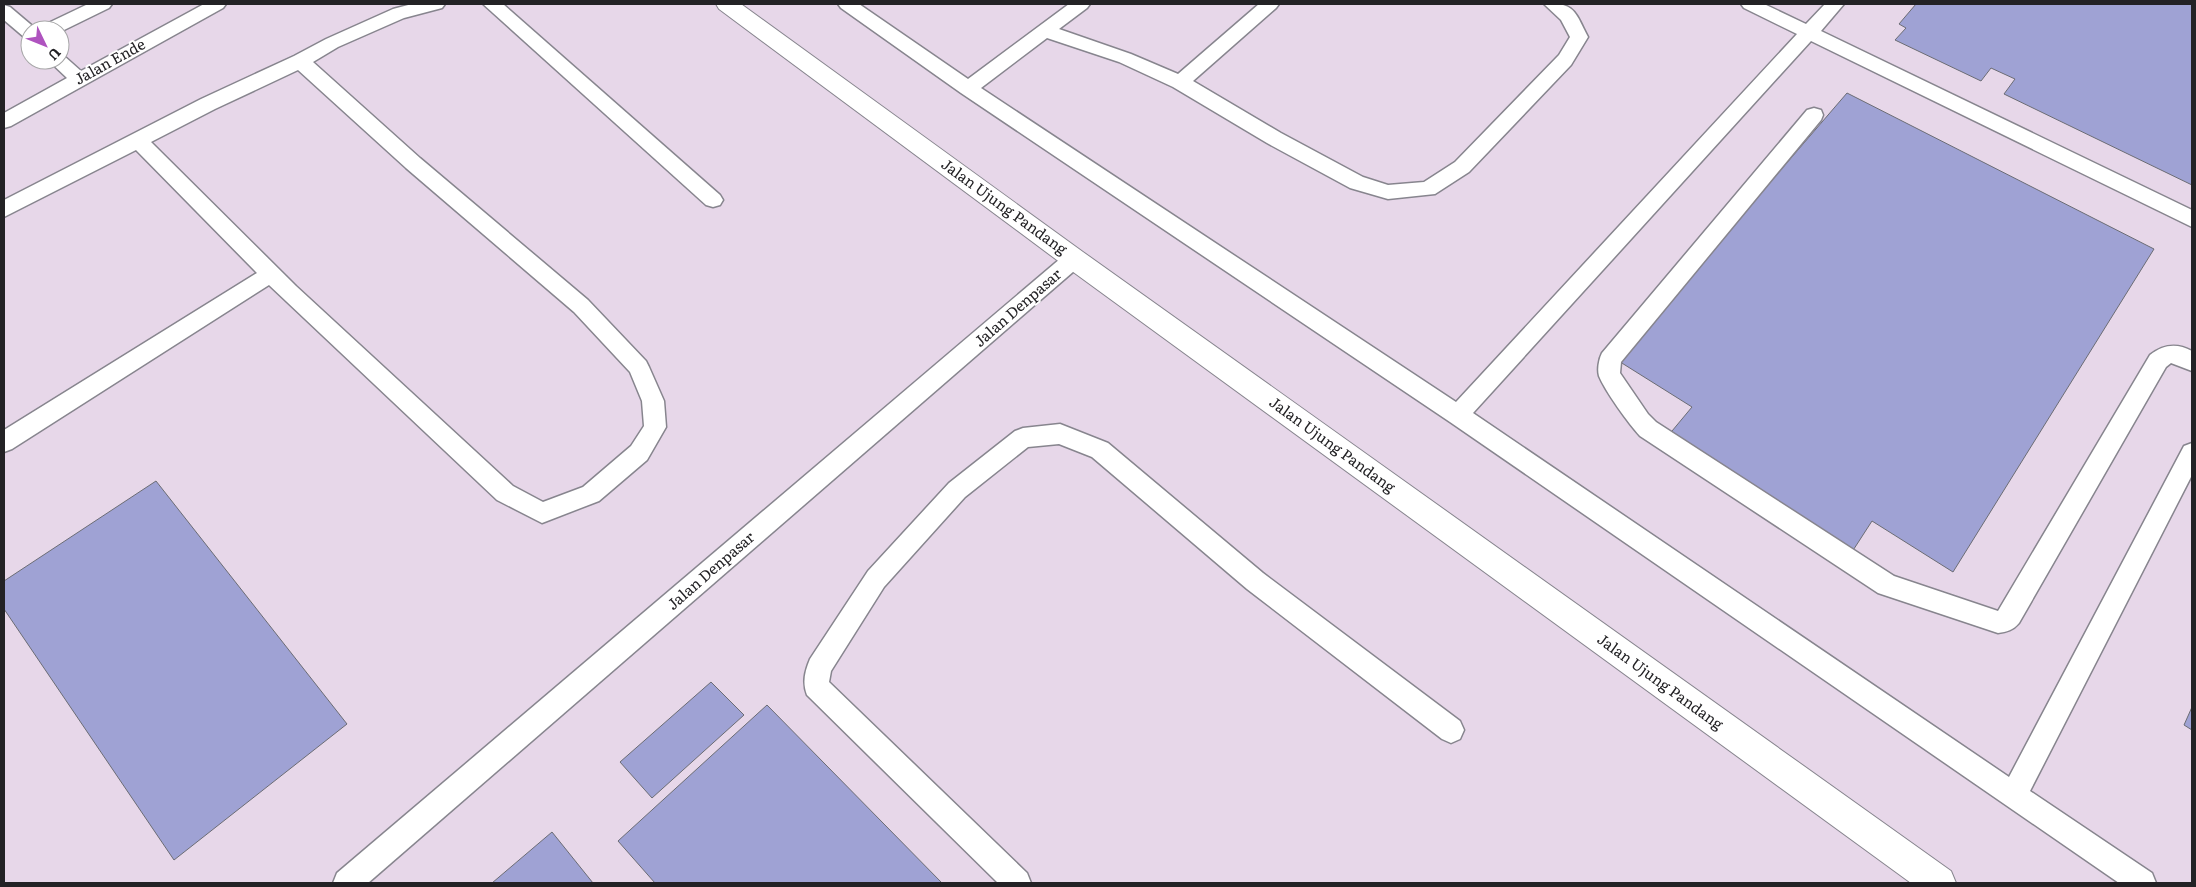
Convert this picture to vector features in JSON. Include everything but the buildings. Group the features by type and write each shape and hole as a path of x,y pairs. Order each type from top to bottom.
{"street":[{"name":"Jalan Ujung Pandang","path":"726,4 1074,260 1939,883"}],"lane":[{"path":"70,21 103,4"},
{"name":"Jalan Ende","path":"4,121 218,4"},
{"path":"4,209 208,104 300,61 332,43 399,13 436,4"},
{"path":"492,4 713,200"},
{"path":"847,4 968,88 1458,415 2142,883"},
{"path":"968,88 1081,4"},
{"path":"1180,82 1270,4"},
{"path":"1045,31 1126,58 1180,82 1274,138 1357,183 1388,192 1428,189 1462,167 1565,60 1579,36 1568,16 1553,4"},
{"path":"1750,4 2192,219"},
{"path":"1458,415 1810,34 1835,4"},
{"path":"4,11 20,25"},
{"path":"139,141 271,274 505,493 542,513 590,494 640,452 655,427 653,401 638,367 581,306 413,163 300,61"},
{"path":"69,70 79,79"},
{"path":"1814,115 1610,359 1609,374 1640,422 1648,429 1896,590 1998,622 2005,621 2010,615 2158,361 2167,354 2182,356 2192,362"},
{"name":"Jalan Denpasar","path":"347,883 1074,260"},
{"path":"4,442 271,274"},
{"path":"1017,883 816,686 819,667 876,579 956,490 1023,438 1060,434 1100,450 1255,581 1451,730"},
{"path":"2013,796 2192,452"}],"shaded area":[{"path":"4,4 2192,4 2192,883 4,883"}]}
